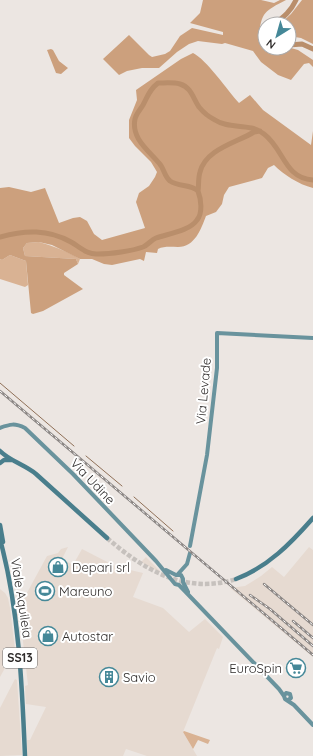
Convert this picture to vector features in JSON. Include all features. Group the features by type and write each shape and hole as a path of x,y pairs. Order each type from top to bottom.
{"main road":[{"name":"Via Levade","path":"190,546 207,455 217,368 217,333 313,338"},
{"name":"Via Udine","path":"1,428 15,424 25,428 64,465 162,568 175,584 181,584"},
{"path":"0,451 36,474 107,538"},
{"path":"0,462 12,460"},
{"path":"236,579 268,562 288,545 313,518"},
{"path":"0,525 6,561"},
{"name":"Viale Aquileia","path":"0,539 6,561 19,646 26,756"},
{"path":"0,547 6,561"},
{"path":"173,580 187,564 190,553"},
{"path":"162,568 178,575 183,579 181,584 191,597 285,695 285,699 290,699 313,725"}],"shaded area":[{"path":"203,0 261,0 274,3 280,0 286,0 273,7 264,16 257,16 257,56 297,56 297,50 313,60 313,67 309,63 304,64 291,80 278,75 261,62 253,51 225,43 222,44 198,41 189,44 177,52 159,68 142,68 127,71 119,75 103,59 129,35 152,57 165,54 170,51 180,36 192,28 223,35 223,32 190,23 200,13"},
{"path":"302,0 313,0 313,44 297,37 297,16 289,16"},
{"path":"51,49 59,61 68,68 61,74 56,73 47,50"},
{"path":"193,53 210,68 239,103 250,95 263,110 311,145 313,131 313,188 292,179 274,165 268,168 262,178 229,187 224,195 222,204 216,212 206,216 193,241 189,244 178,247 160,248 158,249 157,253 146,252 144,261 140,259 112,265 104,264 92,259 80,259 52,245 39,242 27,243 23,248 25,256 76,259 78,264 64,273 64,275 83,289 43,311 33,314 31,313 26,261 10,255 2,260 0,259 0,188 9,187 31,192 45,188 59,223 80,217 87,221 94,234 102,240 145,228 136,202 139,193 149,186 157,172 151,162 129,138 129,120 137,100 136,90 181,59"},
{"path":"39,242 75,256 80,259 78,264 76,259 25,256 23,248 27,243"},
{"path":"10,255 26,261 28,285 25,287 0,279 0,259 2,260"},
{"path":"68,547 62,559 73,565 82,549 117,567 143,573 133,597 163,608 189,632 205,619 223,637 219,649 217,648 183,732 197,756 147,756 126,749 123,756 27,756 27,740 30,740 46,707 26,704 25,686 28,685 21,624 18,621 16,613 47,556 58,553 61,549"},
{"path":"309,547 313,550 313,657 230,588 245,586 272,567 284,577"},
{"path":"146,557 160,571 159,572 141,562"},
{"path":"0,589 8,598 15,650 0,677"},
{"path":"15,679 17,680 22,755 0,756 0,708"},
{"path":"184,731 210,740 208,744 198,740 193,749 183,732"}],"waterway":[{"path":"285,16 296,0"},
{"path":"297,44 302,44 313,49"},
{"path":"0,237 27,232 45,233 62,238 90,253 103,254 143,247 156,238 178,232 194,224 199,217 201,210 201,202 198,191 192,187 174,183 166,177 161,165 141,143 134,126 136,115 151,91 158,83 175,83 184,85 189,90 202,111 221,123 258,130 271,140 290,169 303,178 313,180"},
{"path":"198,191 200,172 203,164 208,158 222,148 254,132 260,131"},
{"path":"0,383 74,446"},
{"path":"86,456 122,486"},
{"path":"134,497 173,531"}],"tunnel":[{"path":"107,538 136,560 167,576 200,584 218,583 236,579"}],"railway":[{"path":"0,391 313,655"},
{"path":"264,584 313,625"},
{"path":"250,595 270,609 313,646"},
{"path":"293,621 313,638"}],"place":[{"name":"Depari srl","path":"58,567"},
{"name":"Mareuno","path":"45,591"},
{"name":"Autostar","path":"48,636"},
{"name":"EuroSpin","path":"296,668"},
{"name":"Savio","path":"109,677"}]}
